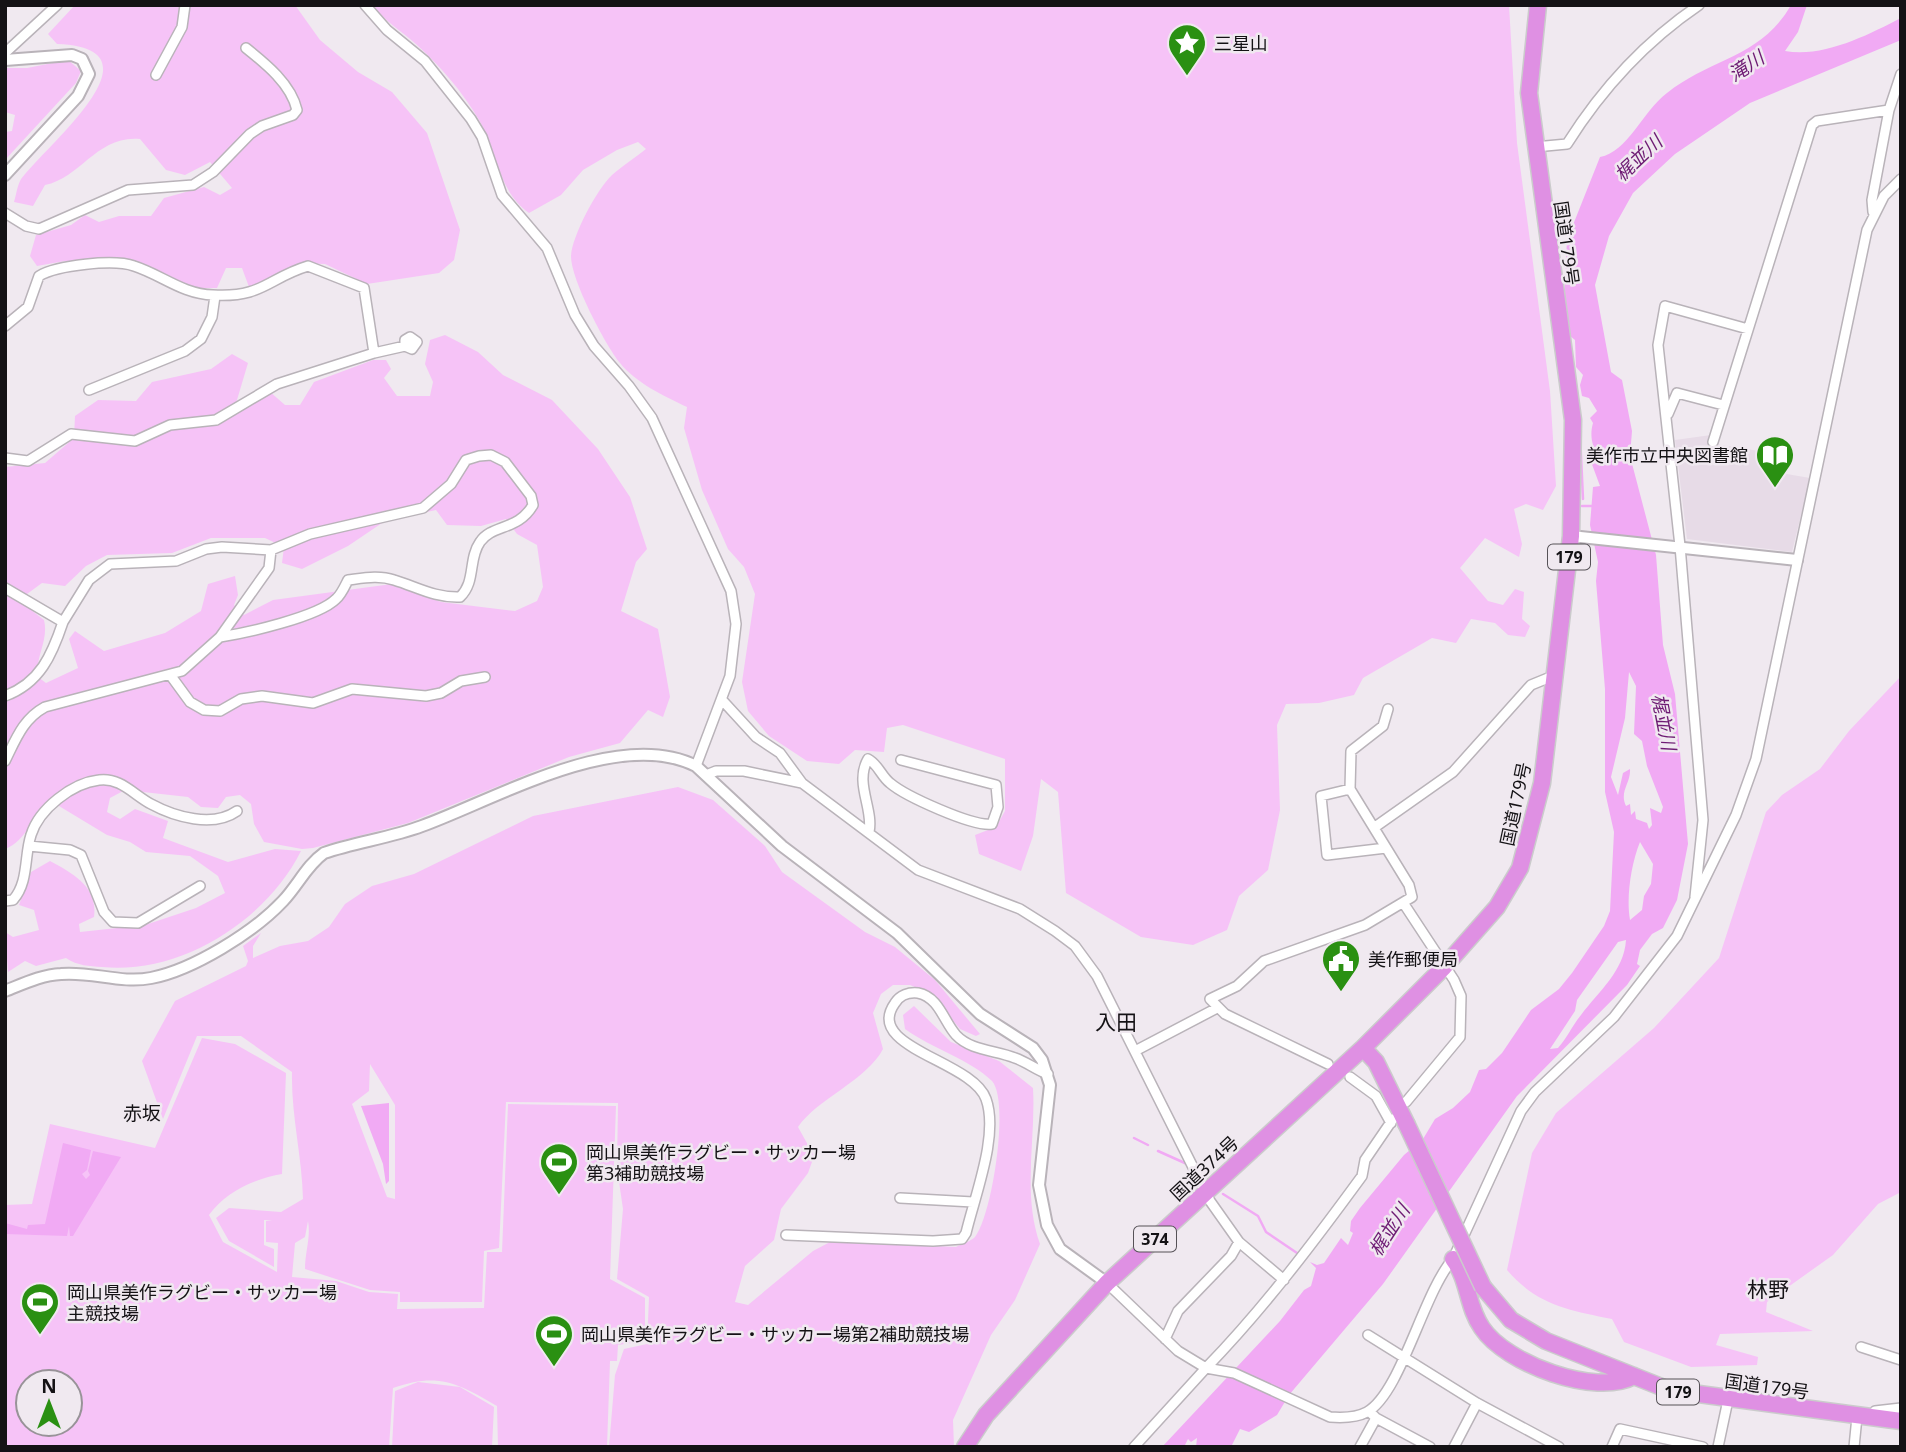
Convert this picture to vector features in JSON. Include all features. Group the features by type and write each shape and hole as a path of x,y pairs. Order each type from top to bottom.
{"highway":[{"name":"国道179号","path":"1538,5 1531,46 1529,93 1534,148 1573,420 1571,536 1542,783 1520,868 1497,907 1444,967 1363,1048 1376,1062 1397,1122 1483,1287 1511,1320 1546,1341 1669,1390 1901,1422"},
{"name":"国道374号","path":"965,1447 986,1415 1107,1283 1363,1048"},
{"path":"1453,1259 1460,1268 1473,1314 1483,1331 1500,1347 1546,1370 1572,1378 1608,1384 1620,1383 1634,1376"}],"street":[{"path":"5,52 57,5"},
{"path":"156,75 182,27 185,5"},
{"path":"365,5 387,30 425,61 471,119 482,137 502,195 547,248 576,315 594,346 629,386 652,418 731,591 736,624 735,652 723,701 696,766"},
{"path":"1534,148 1567,144 1591,106 1644,49 1699,5"},
{"path":"5,213 26,226 39,229 128,190 193,185 205,179 250,134 262,126 293,115 297,110 287,89 265,63 246,48"},
{"path":"5,60 16,61 62,53 82,59 89,74 78,96 5,175"},
{"path":"1360,1447 1372,1414 1404,1359 1441,1273 1453,1259 1521,1111 1535,1093 1614,1017 1677,936 1695,904 1736,815 1756,759 1873,213 1872,200 1889,110 1901,74"},
{"path":"1713,442 1812,125 1817,121 1889,110"},
{"path":"1873,213 1901,179"},
{"path":"5,326 21,317 28,307 39,276 62,267 126,264 157,276 179,289 215,296 260,291 297,270 316,267 364,288 373,353"},
{"path":"89,390 185,351 201,340 212,317 215,296"},
{"path":"1695,904 1703,820 1658,345 1665,306 1748,329"},
{"path":"5,458 28,461 71,434 126,443 170,425 216,420 277,384 373,353 405,346"},
{"path":"1667,419 1677,393 1723,405"},
{"path":"5,696 39,673 52,656 63,622 89,580 110,564 176,561 206,549 222,547 271,550 310,534 423,508 451,484 466,460 479,456 491,455 505,462 531,496 533,505 527,516 511,527 482,539 475,551 470,581 460,597 446,598 393,579 371,577 348,580 336,600 300,616 247,633 220,637"},
{"path":"1571,536 1797,560"},
{"path":"5,761 22,726 32,714 45,707 142,680 172,676 200,656 220,637 269,568 271,550"},
{"path":"5,588 63,622"},
{"path":"172,676 190,702 204,710 220,711 241,699 262,696 313,703 352,689 426,696 441,693 461,681 485,677"},
{"path":"1375,827 1453,772 1531,685 1553,676"},
{"path":"723,701 756,737 780,753 802,783 918,870 1020,909 1075,946 1097,976 1207,1192 1239,1242 1284,1280"},
{"path":"1328,1064 1217,1008 1210,999 1237,986 1264,961 1365,925 1412,897 1412,890 1350,789 1351,751 1383,726 1388,709"},
{"path":"5,991 38,978 61,974 149,979 174,972 247,931 267,916 283,900 312,861 324,853 419,827 583,763 635,755 683,759 696,766 782,846 897,933 980,1014 1033,1048 1048,1073 1048,1126 1040,1185 1047,1225 1060,1249 1107,1283 1178,1351 1206,1368 1218,1368 1331,1417 1372,1414 1430,1447"},
{"path":"869,832 870,823 863,787 868,759 888,782 920,800 977,822 992,824 998,807 996,785 901,760"},
{"path":"706,775 716,771 744,771 802,783"},
{"path":"5,901 13,900 18,894 29,846 38,822 61,796 77,785 100,779 116,782 172,813 216,819 237,811"},
{"path":"1350,789 1321,796 1327,855 1385,848"},
{"path":"29,846 70,850 80,855 104,912 113,922 138,923 200,886"},
{"path":"1404,904 1461,996 1460,1037 1406,1102"},
{"path":"786,1235 933,1241 962,1239 967,1233 991,1126 986,1097 969,1076 906,1045 894,1035 890,1023 891,1010 897,999 906,994 925,995 935,1003 957,1035 970,1045 1017,1059 1048,1073"},
{"path":"1135,1051 1217,1008"},
{"path":"1134,1447 1250,1322 1284,1280 1362,1176 1365,1160 1397,1122 1376,1096 1350,1077"},
{"path":"900,1198 973,1202"},
{"path":"1165,1339 1178,1311 1231,1256 1239,1242"},
{"path":"1368,1335 1477,1403 1559,1447"},
{"path":"1861,1347 1901,1360"},
{"path":"1718,1447 1728,1400"},
{"path":"1454,1447 1477,1403"},
{"path":"1854,1447 1857,1417 1901,1408"},
{"path":"1612,1447 1620,1429 1703,1447"}],"shaded area":[{"path":"75,5 295,5 320,40 358,72 392,92 427,133 460,230 454,260 439,273 367,284 325,264 298,263 272,281 249,287 242,268 226,268 217,288 194,288 133,261 65,261 37,266 30,256 36,235 71,225 85,215 99,222 119,216 151,216 164,198 204,187 220,195 232,188 210,162 185,175 166,170 140,139 112,144 58,181 45,185 33,206 14,202 20,181 71,125 101,81 102,63 89,50 57,44 48,34"},
{"path":"373,5 1509,5 1517,143 1550,391 1556,486 1543,510 1526,504 1514,509 1522,544 1519,557 1485,538 1460,568 1488,601 1503,605 1515,589 1524,592 1522,619 1530,626 1525,637 1508,635 1495,623 1471,619 1456,643 1432,638 1363,678 1354,695 1319,703 1286,704 1277,725 1280,810 1268,870 1239,896 1227,930 1193,945 1141,937 1066,893 1058,792 1041,779 1033,836 1021,871 979,854 975,835 996,827 1005,811 1005,759 903,725 887,728 884,752 855,750 839,764 807,761 769,736 748,711 742,682 755,594 744,567 728,549 702,490 684,428 687,407 642,383 620,363 590,311 572,267 572,247 586,213 599,191 612,175 646,149 638,142 617,150 583,170 561,195 529,213 510,193 485,132 458,89 426,53"},
{"path":"68,60 81,71 76,83 5,160 5,132 12,131 15,115 5,112 5,68 27,68"},
{"path":"445,335 478,352 503,375 552,400 598,449 630,497 647,549 636,562 621,611 658,629 670,697 663,717 648,710 620,743 569,757 408,823 313,848 302,849 264,842 254,824 251,804 240,795 226,797 218,808 201,807 188,797 125,790 110,798 107,812 120,819 135,809 168,821 163,838 228,862 275,849 301,851 286,876 266,900 243,921 190,952 161,962 132,967 88,966 66,958 36,966 25,961 8,972 5,932 13,937 39,930 34,910 19,905 31,872 50,861 76,877 92,897 94,917 79,924 80,932 145,925 196,908 225,893 218,876 190,856 146,852 130,842 107,835 54,803 40,814 19,840 5,849 5,467 45,463 74,438 75,416 98,400 136,401 152,382 211,369 232,354 248,363 234,410 269,391 285,405 300,405 314,382 373,360 386,360 391,369 384,378 397,396 430,396 433,382 425,364 430,340","holes":["436,510 447,525 481,526 506,519 517,534 537,545 543,587 537,601 515,611 441,602 392,584 273,600 244,615 234,605 238,595 235,576 208,584 201,611 165,633 104,651 75,631 69,639 78,668 46,683 38,677 38,662 44,642 44,620 26,606 27,594 42,583 65,586 86,566 107,555 172,553 211,538 265,538 284,547 282,563 302,569 348,546 385,521"]},
{"path":"1711,435 1710,443 1771,453 1770,471 1810,478 1792,552 1687,539 1675,440"},
{"path":"1901,676 1901,1192 1878,1204 1833,1255 1767,1302 1766,1312 1813,1331 1720,1334 1716,1345 1758,1357 1757,1365 1691,1367 1624,1342 1612,1319 1567,1309 1542,1299 1518,1282 1507,1270 1532,1153 1556,1113 1654,1028 1719,958 1766,812 1782,795 1820,769 1849,731"},
{"path":"678,787 713,800 765,846 782,872 865,932 895,947 935,980 980,1034 976,1036 960,1029 930,993 910,985 893,985 881,994 873,1013 883,1049 866,1070 817,1107 798,1127 808,1145 817,1148 808,1173 781,1209 774,1240 745,1266 735,1302 748,1305 813,1251 832,1241 956,1247 975,1237 987,1207 997,1159 997,1093 992,1081 983,1074 905,1029 903,1015 914,1006 951,1042 999,1061 1033,1088 1031,1186 1040,1244 1015,1300 991,1335 953,1420 954,1447 609,1447 615,1375 624,1349 647,1344 649,1297 617,1279 623,1209 617,1168 618,1103 506,1102 499,1248 484,1251 482,1302 400,1302 400,1292 370,1290 305,1269 308,1221 305,1237 295,1243 292,1277 336,1281 369,1292 398,1294 397,1309 484,1308 487,1252 502,1252 508,1104 616,1106 610,1279 645,1298 645,1341 618,1345 617,1361 610,1361 607,1447 498,1447 497,1406 459,1386 447,1382 423,1381 393,1388 389,1447 5,1447 5,1205 32,1204 50,1124 155,1148 202,1038 235,1044 286,1073 282,1174 242,1187 224,1199 209,1215 223,1242 277,1272 278,1243 266,1242 266,1221 272,1220 264,1220 264,1245 274,1249 274,1267 229,1241 216,1218 229,1208 281,1212 303,1199 292,1072 241,1036 197,1036 163,1119 142,1061 175,1001 246,966 248,961 243,946 261,933 253,946 253,958 280,946 308,941 329,927 345,904 372,886 414,874 533,816","holes":["370,1064 395,1105 395,1199 387,1197 352,1104 369,1091"]},
{"path":"418,1382 460,1387 494,1407 492,1447 392,1447 395,1391"}],"water":[{"path":"1791,5 1807,5 1798,32 1785,51 1815,51 1845,44 1901,18 1901,40 1750,103 1675,154 1633,193 1609,236 1595,285 1611,372 1622,380 1632,431 1630,456 1656,555 1663,645 1675,694 1688,844 1677,900 1663,928 1652,934 1640,950 1637,964 1640,966 1627,985 1517,1096 1383,1284 1289,1395 1277,1415 1249,1432 1240,1429 1231,1447 1196,1447 1197,1438 1191,1442 1188,1439 1184,1447 1162,1447 1280,1321 1304,1290 1311,1286 1316,1268 1310,1262 1317,1265 1324,1263 1341,1238 1348,1245 1353,1233 1350,1231 1351,1221 1360,1208 1404,1155 1423,1139 1435,1119 1453,1108 1470,1092 1479,1070 1486,1069 1502,1053 1531,1010 1559,989 1604,926 1610,911 1614,832 1605,792 1605,689 1596,581 1598,562 1590,525 1593,487 1600,486 1590,459 1590,455 1598,454 1591,435 1593,423 1590,418 1597,411 1589,398 1582,396 1580,385 1583,375 1576,367 1575,340 1570,336 1564,298 1567,240 1600,157 1619,148 1658,101 1683,81 1750,47 1779,23","holes":["1629,672 1636,686 1634,734 1642,741 1647,766 1663,807 1661,813 1650,808 1652,825 1649,829 1647,823 1636,819 1635,811 1631,815 1630,804 1626,806 1624,801 1630,769 1623,773 1618,795 1611,777 1625,718","1640,842 1653,864 1651,884 1644,896 1642,910 1630,920 1629,891","1626,940 1616,971 1558,1048 1550,1049 1575,1011 1577,1000 1618,942"]},
{"path":"389,1103 389,1181 386,1184 383,1164 361,1106"},
{"path":"63,1143 91,1150 87,1170 82,1174 86,1179 90,1175 88,1171 93,1151 121,1157 73,1236 70,1236 69,1226 67,1236 5,1234 5,1223 27,1229 28,1225 45,1224"}],"waterway":[{"path":"1580,433 1583,499"},
{"path":"1582,506 1592,506"},
{"path":"1134,1138 1148,1145"},
{"path":"1158,1151 1187,1164"},
{"path":"1223,1194 1258,1216 1266,1232 1297,1253"}],"place":[{"name":"三星山","path":"1187,77"},
{"name":"美作市立中央図書館","path":"1775,489"},
{"name":"美作郵便局","path":"1341,993"},
{"name":"岡山県美作ラグビー・サッカー場 第3補助競技場","path":"559,1196"},
{"name":"岡山県美作ラグビー・サッカー場 主競技場","path":"40,1336"},
{"name":"岡山県美作ラグビー・サッカー場第2補助競技場","path":"554,1368"}],"district":[{"name":"入田","path":"1116,1022"},
{"name":"赤坂","path":"142,1113"},
{"name":"林野","path":"1768,1289"}],"water label":[{"name":"滝川","path":"1746,66"},
{"name":"梶並川","path":"1638,158"},
{"name":"梶並川","path":"1664,722"},
{"name":"梶並川","path":"1389,1230"}]}
